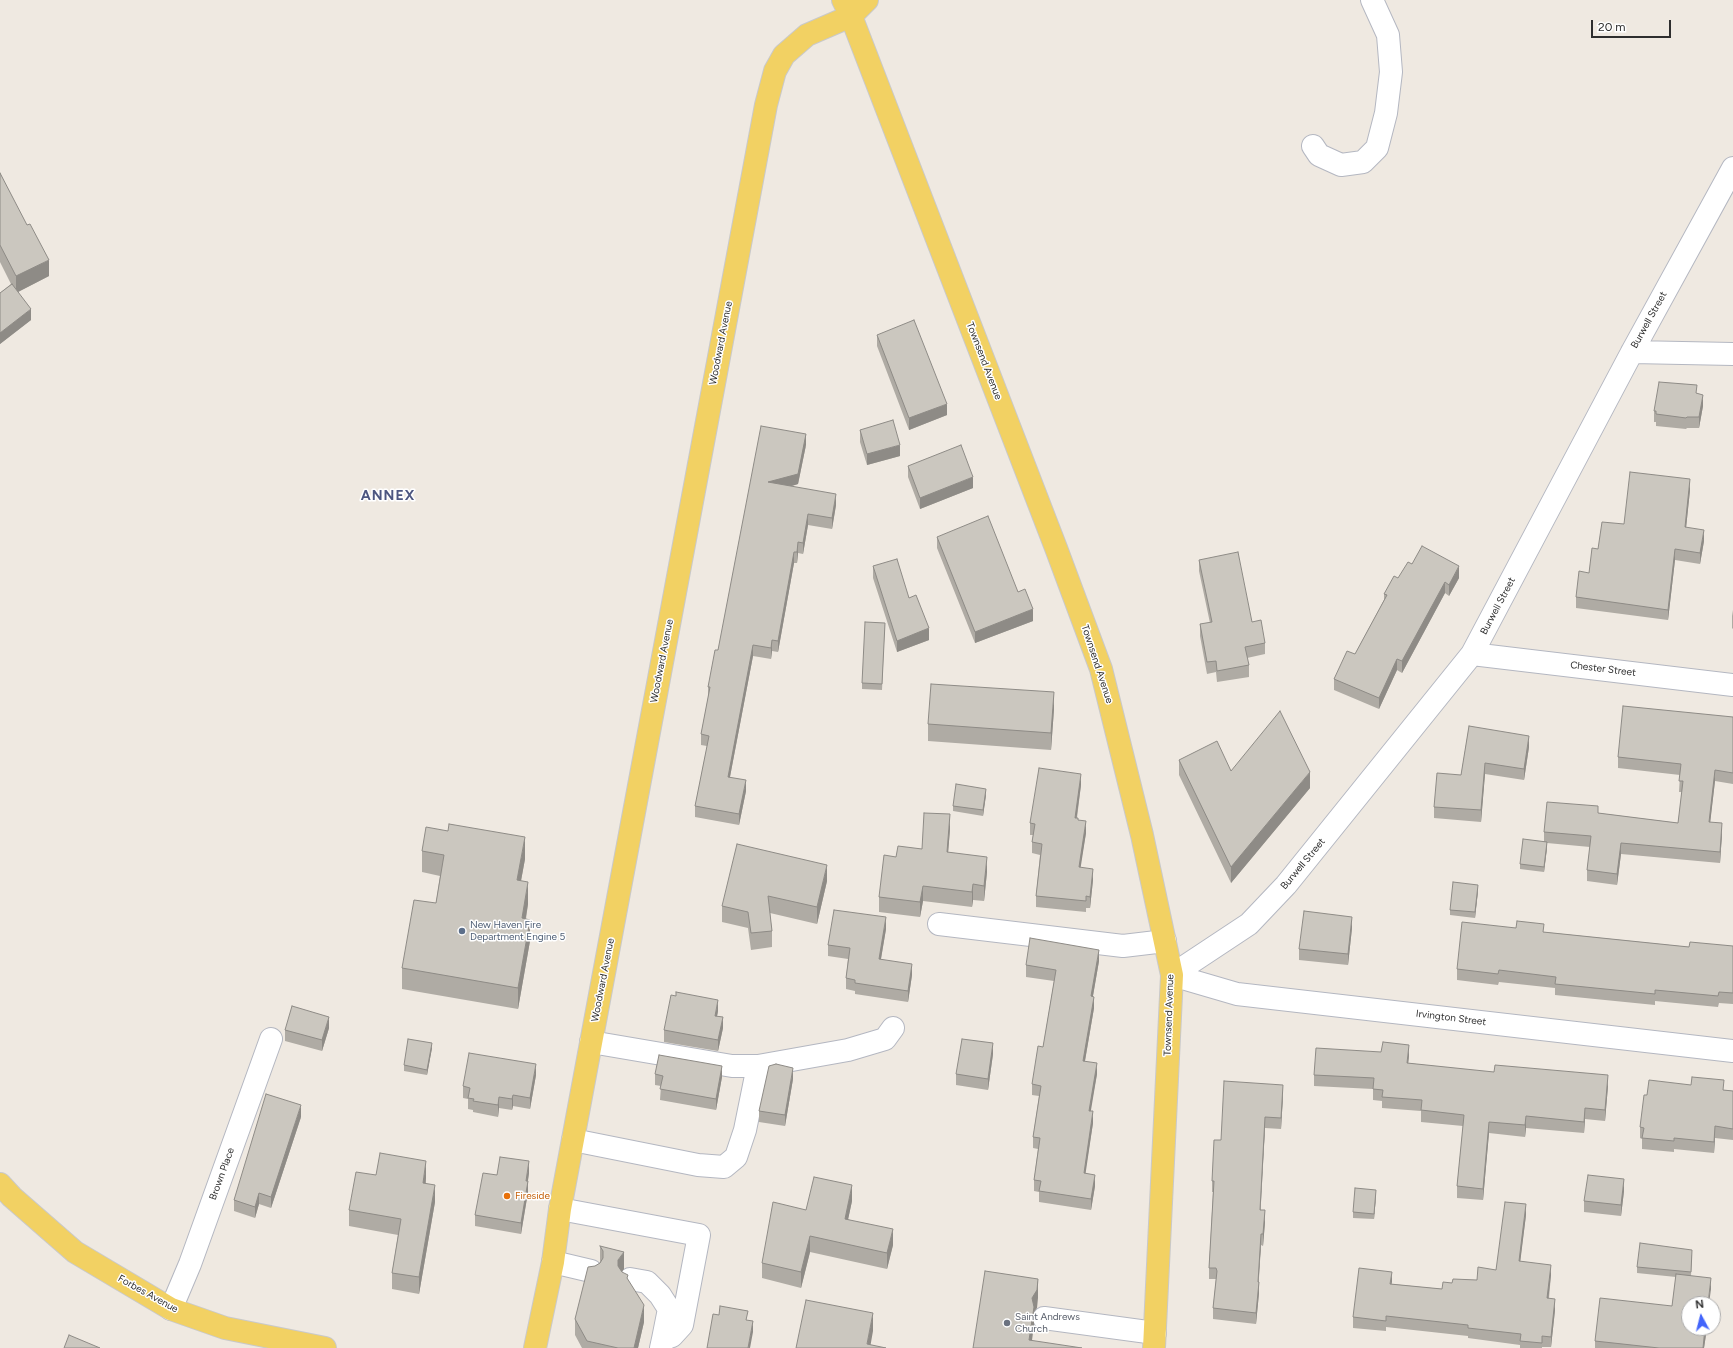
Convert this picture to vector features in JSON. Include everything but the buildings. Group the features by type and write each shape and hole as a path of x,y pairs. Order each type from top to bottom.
{"main road":[{"path":"847,8 867,0"},
{"name":"Townsend Avenue","path":"847,8 1056,548 1101,669 1142,835 1172,975 1154,1340"},
{"name":"Woodward Avenue","path":"535,1348 551,1269 560,1209 766,104 775,71 784,55 807,35 847,8"},
{"name":"Forbes Avenue","path":"0,1184 12,1197 75,1252 171,1309 224,1328 321,1348"}],"street":[{"path":"1313,146 1319,155 1341,165 1363,162 1377,148 1386,113 1391,72 1388,35 1372,0"},
{"name":"Burwell Street","path":"1172,975 1249,924 1286,885 1472,654 1632,352 1733,168"},
{"path":"1632,352 1733,354"},
{"name":"Chester Street","path":"1472,654 1733,684"},
{"path":"939,924 1123,946 1165,941"},
{"name":"Irvington Street","path":"1172,975 1237,994 1733,1051"},
{"path":"592,1042 732,1066 758,1066 848,1050 885,1039 892,1028"},
{"name":"Brown Place","path":"171,1309 190,1264 271,1039"},
{"path":"573,1140 698,1165 724,1167 736,1158 743,1137 758,1066"},
{"path":"560,1209 699,1235 682,1325 662,1344"},
{"path":"551,1269 589,1277"},
{"path":"629,1285 647,1282 669,1309 662,1344"},
{"path":"1044,1318 1154,1340"}],"place":[{"name":"New Haven Fire Department Engine 5","path":"462,931"},
{"name":"Fireside","path":"507,1196"},
{"name":"Saint Andrews Church","path":"1007,1323"}],"district":[{"name":"ANNEX","path":"388,496"}]}
